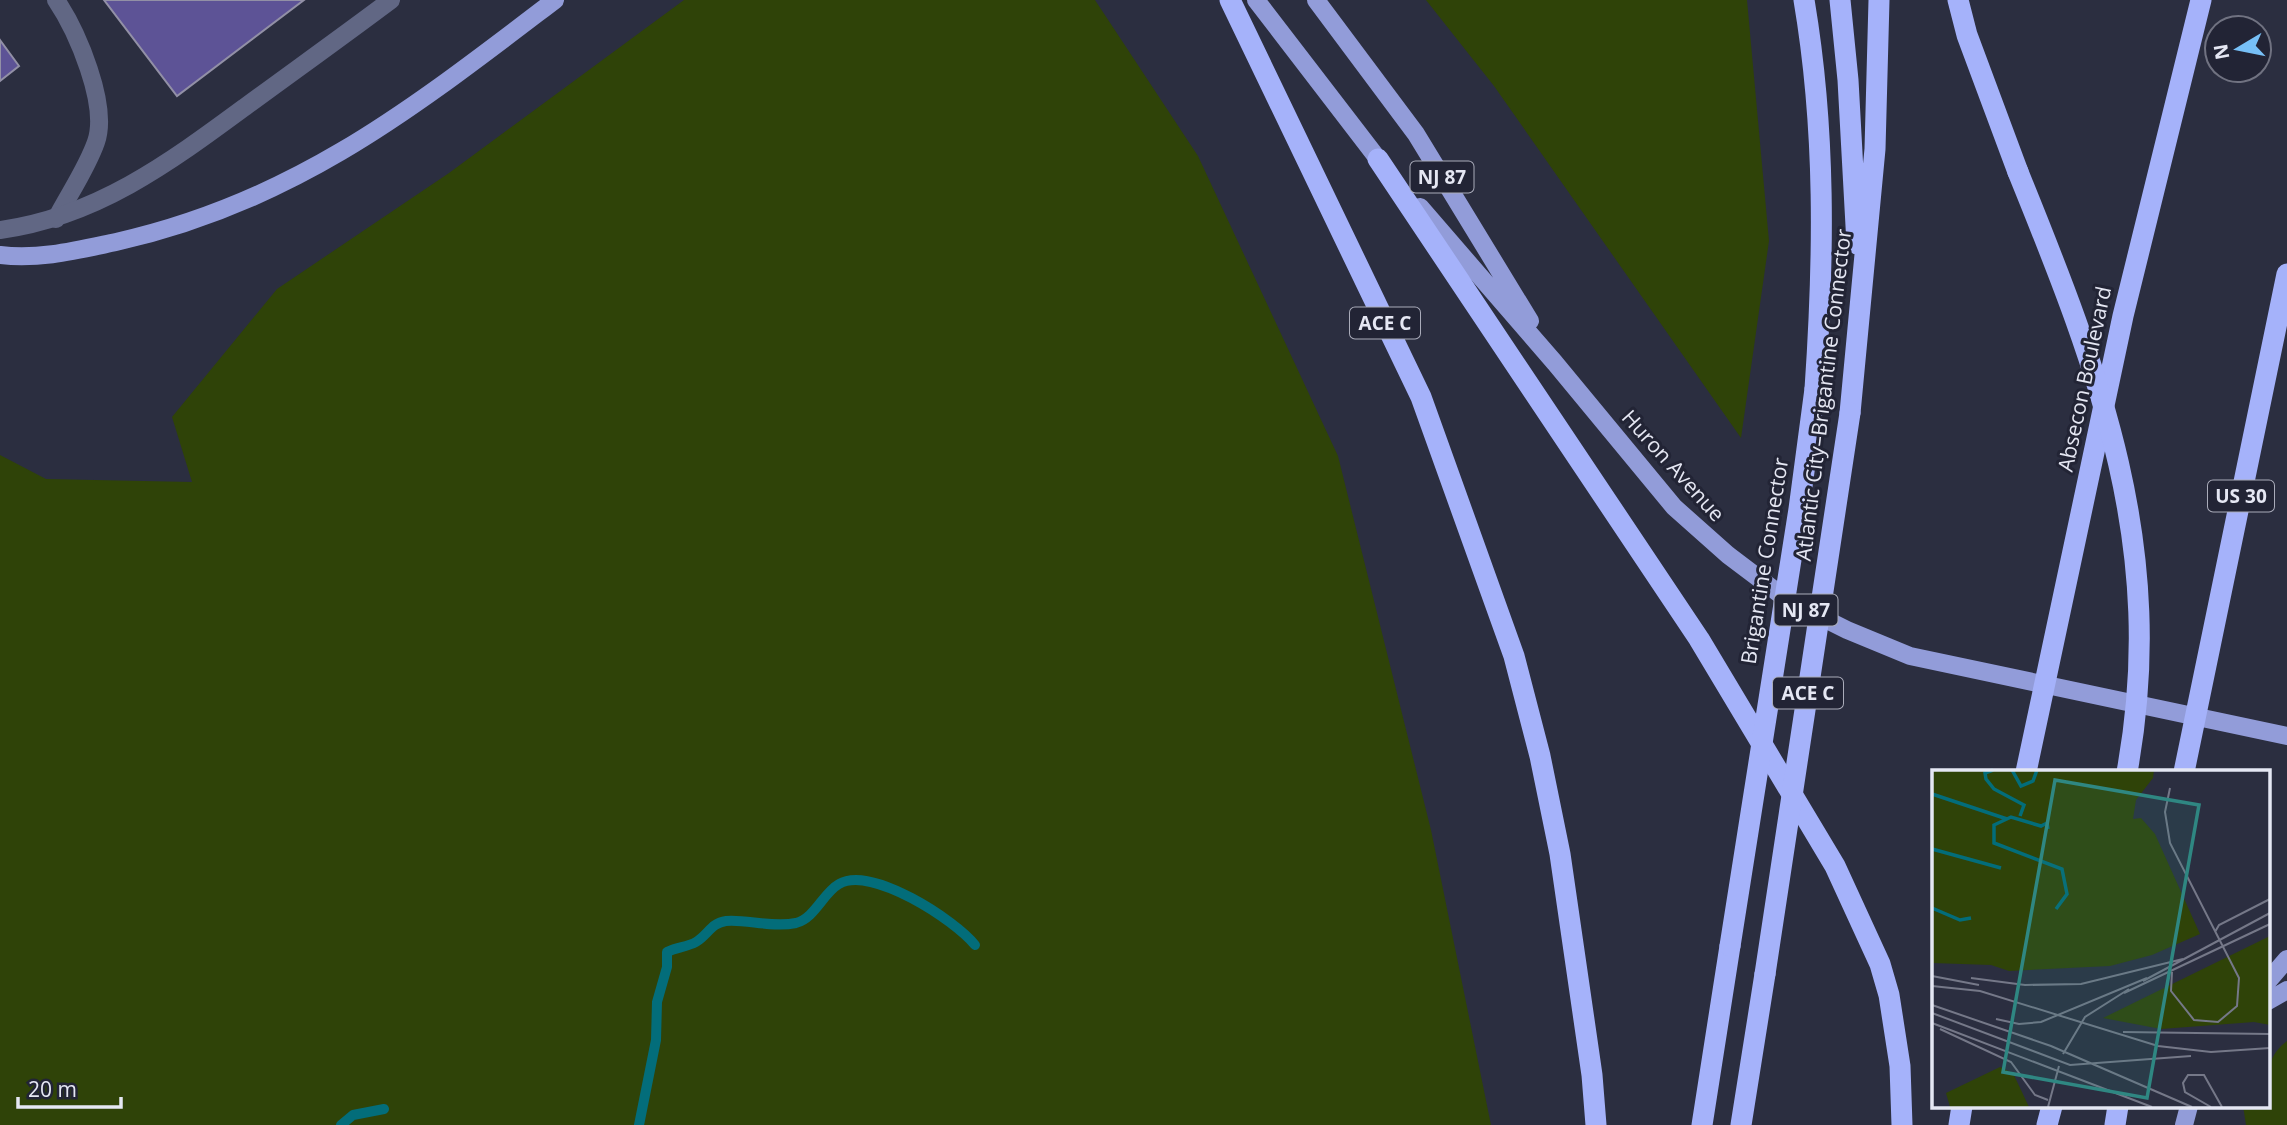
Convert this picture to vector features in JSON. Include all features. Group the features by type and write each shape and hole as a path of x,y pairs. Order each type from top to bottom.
{"highway":[{"name":"ACE C","path":"1230,0 1421,397 1514,656 1540,756 1560,854 1592,1075 1596,1125"},
{"name":"Brigantine Connector","path":"1702,1125 1799,509 1815,389 1822,201 1816,85 1804,0"},
{"path":"1840,0 1848,80 1861,323"},
{"name":"Atlantic City–Brigantine Connector","path":"1741,1125 1850,413 1861,323 1875,149 1879,0"},
{"path":"1958,0 1970,46 2094,370 2108,413 2128,503 2139,632 2135,711 2127,770"},
{"name":"Absecon Boulevard","path":"2026,770 2123,316 2201,0"},
{"path":"1378,159 1699,639 1835,866 1880,964 1889,995 1900,1066 1902,1125"},
{"name":"US 30","path":"2184,770 2287,274"},
{"path":"2047,1125 2051,1108"}],"main road":[{"path":"0,255 24,258 96,246 174,226 247,201 323,164 389,124 555,0"},
{"name":"Huron Avenue","path":"1256,0 1378,159 1555,363 1674,508 1728,555 1789,601 1847,631 1910,656 2043,686"},
{"name":"Huron Avenue","path":"1316,0 1416,134 1555,363"},
{"name":"NJ 87","path":"2043,686 2195,717"},
{"path":"2195,717 2287,736"},
{"path":"2270,979 2287,959"},
{"path":"2270,1001 2287,990"},
{"path":"2184,1125 2188,1108"}],"street":[{"path":"56,0 70,21 96,89 97,140 56,219"},
{"path":"0,230 56,219 103,201 155,171 391,0"}],"green space":[{"path":"684,0 1095,0 1198,156 1338,456 1431,830 1491,1125 0,1125 0,455 46,479 192,482 172,417 277,289 449,173"},
{"path":"1426,0 1747,0 1769,241 1741,438 1494,86"},
{"path":"2287,1041 2287,1125 2246,1125 2243,1108 2270,1108 2270,1066"}],"building":[{"path":"104,0 304,0 177,96"},
{"path":"0,40 19,66 0,81"}],"waterway":[{"path":"639,1125 656,1040 657,1002 667,967 667,952 696,942 717,924 726,921 778,925 796,923 808,916 833,888 853,880 891,888 911,898 950,922 975,945"},
{"path":"341,1125 353,1115 384,1109"}]}
